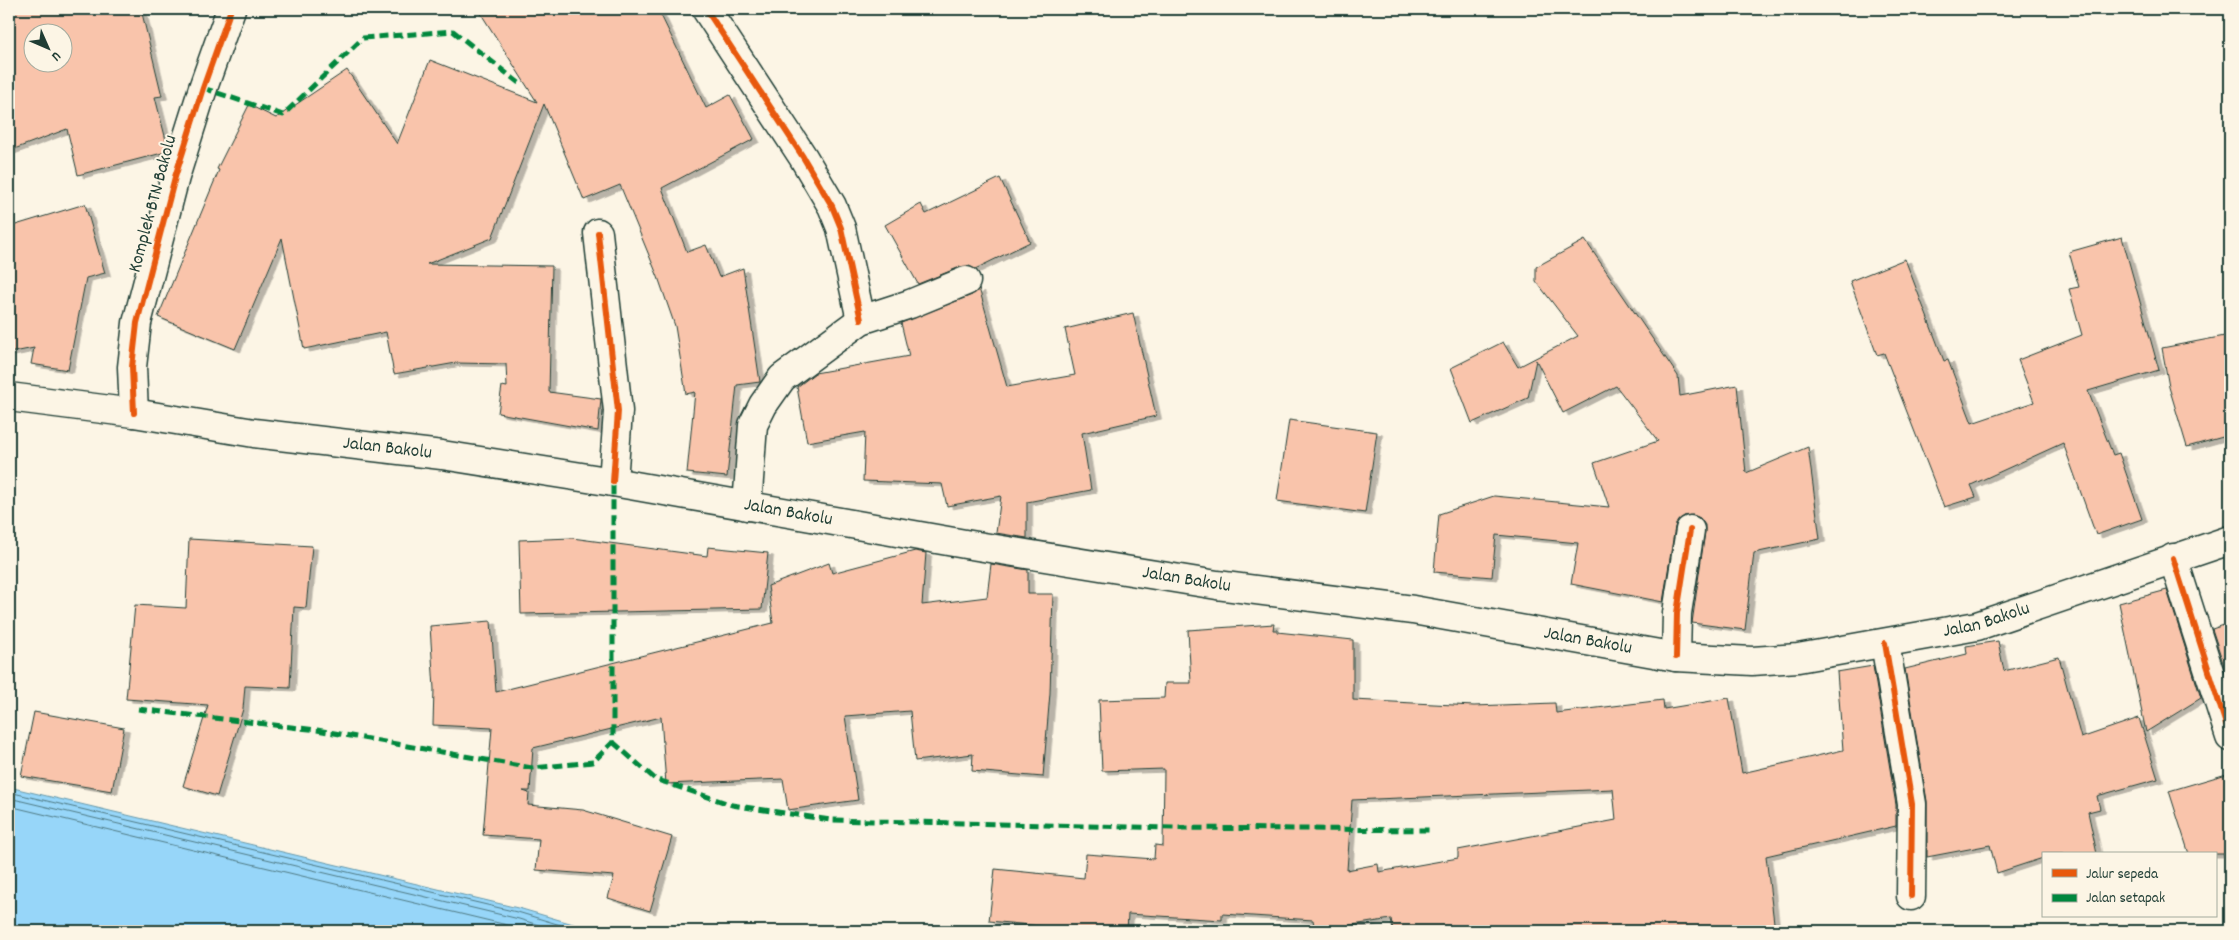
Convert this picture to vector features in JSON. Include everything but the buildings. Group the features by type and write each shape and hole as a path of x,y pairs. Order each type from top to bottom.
{"main road":[{"name":"Komplek BTN Bakolu","path":"134,413 132,367 137,323 175,176 231,9"},
{"path":"706,9 803,157 832,206 841,228 861,320"},
{"path":"598,233 618,412 613,482"},
{"path":"747,506 753,425 763,405 782,378 861,320 910,304 966,281"},
{"name":"Jalan Bakolu","path":"9,397 134,413 254,433 442,456 613,482 1217,585 1413,610 1676,636 1752,661 1798,658 1977,626 2230,540"},
{"path":"1676,636 1690,530"},
{"path":"2173,558 2230,737"},
{"path":"1885,642 1912,804 1911,896"}],"water":[{"path":"9,787 522,909 597,931 9,931"}],"marked path":[{"path":"203,88 283,115 363,38 453,31 519,83"},
{"path":"138,709 317,730 532,768 593,762 613,742 613,482"},
{"path":"613,742 655,779 732,805 830,820 1174,828 1433,830"}],"cycle path":[{"path":"134,413 132,367 137,323 175,177 203,88 231,9"},
{"path":"706,9 803,157 832,206 841,228 861,320"},
{"path":"598,233 618,411 613,482"},
{"path":"1676,657 1677,613 1690,530"},
{"path":"2173,558 2230,737"},
{"path":"1885,643 1912,804 1911,896"}]}
